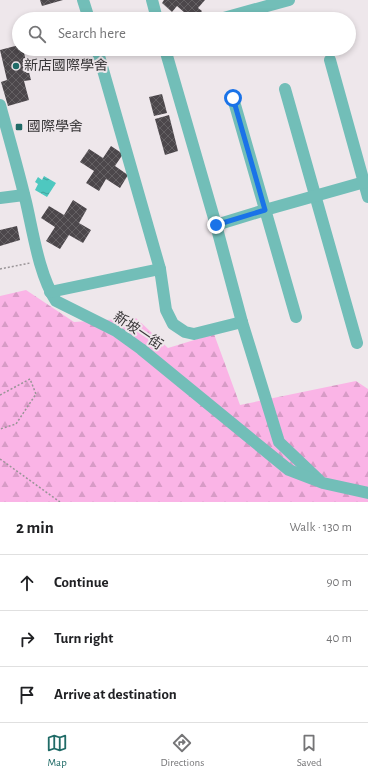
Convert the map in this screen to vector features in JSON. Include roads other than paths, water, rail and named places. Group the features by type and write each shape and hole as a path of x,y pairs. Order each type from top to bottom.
{"street":[{"path":"83,0 87,12"},
{"path":"152,0 155,12"},
{"path":"239,12 263,3 289,0"},
{"path":"99,56 160,269 166,310 172,324 185,332 194,334 242,322"},
{"path":"167,56 216,225 242,322 279,442 323,483"},
{"path":"330,60 366,182 368,197"},
{"path":"285,89 357,343"},
{"path":"233,98 296,317"},
{"name":"新坡一街","path":"0,107 24,194 40,261 50,292 56,301 59,304 116,331 141,349 289,470 323,483 368,493"},
{"path":"216,225 366,182"},
{"path":"0,198 24,194"},
{"path":"50,292 160,269"}],"water":[{"path":"44,176 56,183 47,197 35,190 38,184 35,182 38,177 42,180"}],"place":[{"name":"新店國際學舍","path":"16,66"},
{"name":"國際學舍","path":"19,127"}]}
